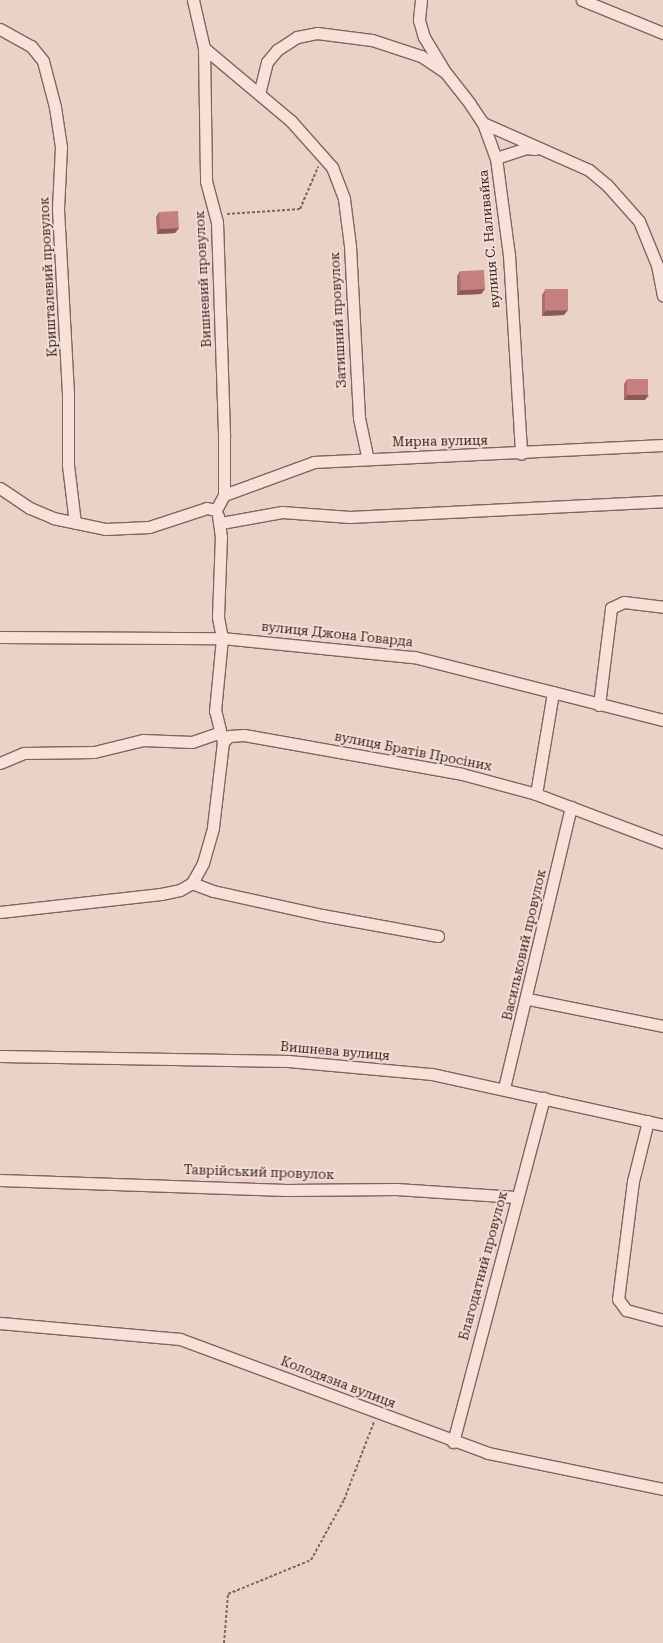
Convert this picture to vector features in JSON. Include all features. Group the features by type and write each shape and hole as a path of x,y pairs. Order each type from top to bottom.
{"street":[{"name":"Вишневий провулок","path":"193,0 204,48 206,181 217,222 224,495 216,510"},
{"path":"421,0 419,20 424,37 446,73"},
{"path":"582,0 663,32"},
{"name":"Кришталевий провулок","path":"0,29 31,46 43,62 55,107 61,147 58,209 68,395 68,465 75,523"},
{"name":"вулиця С. Наливайка","path":"260,94 267,62 277,50 297,38 317,33 372,40 421,56 446,73 483,123 496,158 508,255 521,454"},
{"name":"Затишний провулок","path":"204,48 260,94 311,140 327,160 344,206 354,286 359,418 367,457"},
{"path":"483,123 589,170 626,203 639,221 651,246 663,295"},
{"path":"496,158 526,148 541,150"},
{"name":"Мирна вулиця","path":"224,495 314,462 367,457 521,454 663,445"},
{"path":"0,488 30,508 75,523 105,529 149,527 207,508 216,510 221,523 218,617 222,638 215,711 220,737 213,827 203,863 192,883 180,890 161,894 0,912"},
{"path":"221,523 282,512 350,517 663,500"},
{"path":"599,705 611,608 624,602 663,607"},
{"name":"вулиця Джона Говарда","path":"0,637 222,638 414,657 663,720"},
{"path":"536,794 554,692"},
{"name":"вулиця Братів Просіних","path":"0,763 24,753 94,752 143,740 192,742 220,737 244,735 462,774 536,794 663,842"},
{"name":"Васильковий провулок","path":"504,1088 528,999 571,806"},
{"path":"192,883 213,891 322,915 438,936"},
{"path":"528,999 663,1026"},
{"name":"Вишнева вулиця","path":"0,1056 288,1062 432,1074 504,1088 663,1124"},
{"name":"Благодатний провулок","path":"453,1442 516,1197 544,1098"},
{"path":"648,1121 633,1181 618,1299 626,1310 663,1320"},
{"name":"Таврійський провулок","path":"0,1180 286,1190 396,1189 516,1197"},
{"name":"Колодязна вулиця","path":"0,1323 180,1339 377,1414 453,1442 488,1453 663,1489"}],"path":[{"path":"217,222 233,212 288,213 300,209 316,169 327,160"},
{"path":"224,1643 228,1594 311,1560 344,1500 377,1414"}],"building":[{"path":"178,211 179,228 160,229 159,212"},
{"path":"484,270 485,289 461,290 460,271"},
{"path":"545,289 568,289 568,310 545,310"},
{"path":"627,379 648,379 648,395 627,395"}]}
